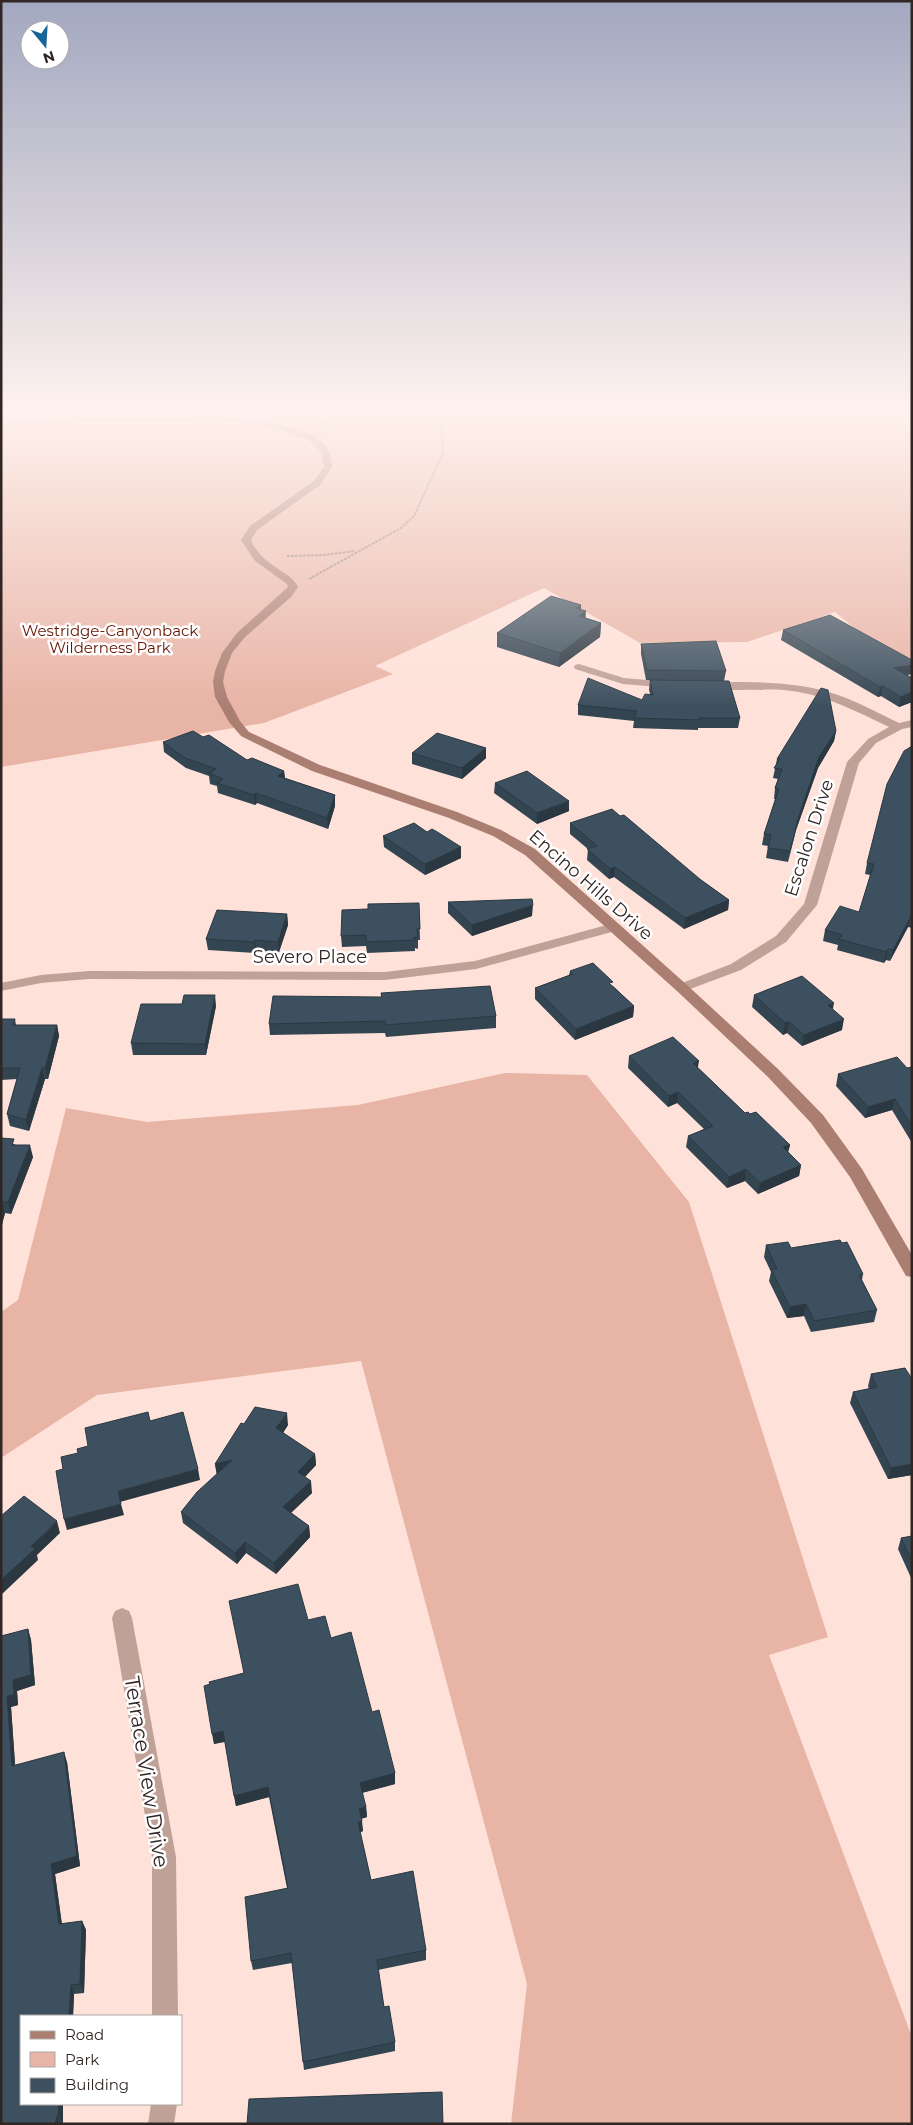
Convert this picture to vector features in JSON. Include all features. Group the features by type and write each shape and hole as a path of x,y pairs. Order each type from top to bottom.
{"main road":[{"path":"279,509 253,528 246,540 249,550 257,559 293,584"},
{"name":"Encino Hills Drive","path":"293,584 292,590 287,595 241,635 227,653 220,671 218,682 221,697 235,722 245,734 316,768 453,815 497,833 530,852 682,988 773,1073 817,1119 856,1174 912,1271"}],"street":[{"path":"579,667 623,681 649,685 678,685"},
{"path":"702,685 766,686 827,694 898,727"},
{"name":"Escalon Drive","path":"682,988 736,967 781,939 810,905 853,762 872,740 898,727 912,723"},
{"name":"Severo Place","path":"1,986 40,979 89,975 385,976 476,965 614,927"},
{"name":"Terrace View Drive","path":"122,1618 164,1857 164,2015"},
{"path":"160,2124 164,2105"}],"path":[{"path":"293,584 301,584 356,551 401,528 414,516 417,509"},
{"path":"249,550 261,554 296,556 356,551"}],"green space":[{"name":"Westridge-Canyonback Wilderness Park","path":"1,509 912,509 912,676 835,612 747,642 640,643 544,588 375,666 393,674 264,723 1,767"},
{"path":"505,1073 587,1075 689,1202 828,1637 769,1655 912,2037 912,2124 511,2124 527,1984 361,1361 97,1395 1,1458 1,1312 18,1300 66,1108 147,1122 358,1105"}],"building":[{"path":"551,596 581,605 576,608 586,611 579,616 601,623 560,653 497,633"},
{"path":"830,615 912,660 912,665 894,668 912,678 912,692 901,697 883,686 880,687 783,630"},
{"path":"716,641 726,671 647,670 641,644"},
{"path":"588,678 642,700 645,694 653,695 650,680 729,681 740,718 699,718 699,720 634,718 637,711 578,705"},
{"path":"821,688 828,690 836,731 819,757 798,819 790,851 768,848 771,835 764,834 779,789 775,788 782,769 774,768 780,759 777,759"},
{"path":"193,731 203,737 209,735 247,760 252,758 284,771 278,776 335,795 327,818 256,793 254,795 217,783 223,779 209,773 216,769 185,758 163,742"},
{"path":"437,733 486,748 462,768 412,753"},
{"path":"912,746 912,916 893,950 888,949 886,952 839,939 842,935 825,930 840,906 859,912 874,864 867,863 887,784 904,751"},
{"path":"527,771 569,801 537,813 495,783"},
{"path":"612,809 620,816 624,815 701,880 729,900 685,918 615,867 610,869 587,849 597,846 570,823"},
{"path":"414,823 427,832 432,829 461,847 425,864 383,836"},
{"path":"532,899 533,905 472,925 448,902"},
{"path":"419,903 420,929 417,929 418,938 414,937 414,940 366,942 366,935 341,936 342,910 368,909 368,904"},
{"path":"217,910 287,914 278,942 206,939"},
{"path":"593,963 613,982 609,983 634,1006 576,1029 535,988 573,974 570,971"},
{"path":"802,976 834,1003 828,1005 844,1019 804,1035 789,1022 785,1023 754,995"},
{"path":"490,986 496,1016 386,1025 385,1021 269,1024 273,996 382,997 381,993"},
{"path":"184,995 215,995 205,1044 131,1043 141,1004 182,1004"},
{"path":"1,1019 15,1019 13,1025 57,1025 45,1068 42,1068 26,1120 7,1114 20,1068 1,1068"},
{"path":"673,1037 699,1061 693,1063 745,1113 756,1112 790,1145 783,1147 801,1165 760,1183 746,1169 729,1177 688,1136 713,1126 678,1092 669,1096 629,1056"},
{"path":"897,1057 907,1068 912,1067 912,1127 895,1099 868,1107 838,1074"},
{"path":"1,1138 14,1139 12,1145 30,1145 8,1202 2,1202 1,1206"},
{"path":"840,1240 842,1243 847,1242 863,1274 859,1275 877,1310 814,1321 806,1304 790,1307 771,1269 777,1269 766,1245 788,1242 791,1248"},
{"path":"905,1368 912,1379 912,1464 891,1468 853,1392 877,1387 871,1374"},
{"path":"255,1407 287,1413 276,1428 315,1454 298,1472 311,1481 283,1507 309,1526 274,1563 245,1542 235,1553 181,1512 197,1492 232,1460 215,1464 241,1423 244,1424"},
{"path":"148,1412 150,1421 183,1412 198,1469 118,1491 121,1504 64,1519 56,1471 63,1469 61,1457 78,1453 77,1449 88,1446 85,1428"},
{"path":"24,1496 57,1521 31,1546 35,1549 1,1580 1,1516"},
{"path":"912,1536 912,1561 901,1538"},
{"path":"298,1584 308,1620 325,1616 331,1638 351,1632 372,1712 379,1710 395,1773 360,1783 366,1807 359,1809 362,1821 358,1822 371,1880 413,1871 426,1950 377,1960 384,2007 389,2006 395,2042 303,2062 291,1953 251,1961 245,1897 288,1888 268,1787 234,1796 223,1731 212,1734 204,1686 210,1684 209,1682 244,1673 229,1601"},
{"path":"28,1629 31,1675 13,1680 14,1695 7,1696 12,1766 64,1752 77,1856 51,1864 59,1924 82,1921 80,1984 71,1985 69,2015 20,2015 20,2105 59,2105 55,2124 1,2124 1,1636"},
{"path":"442,2092 443,2124 247,2124 249,2099"}]}
